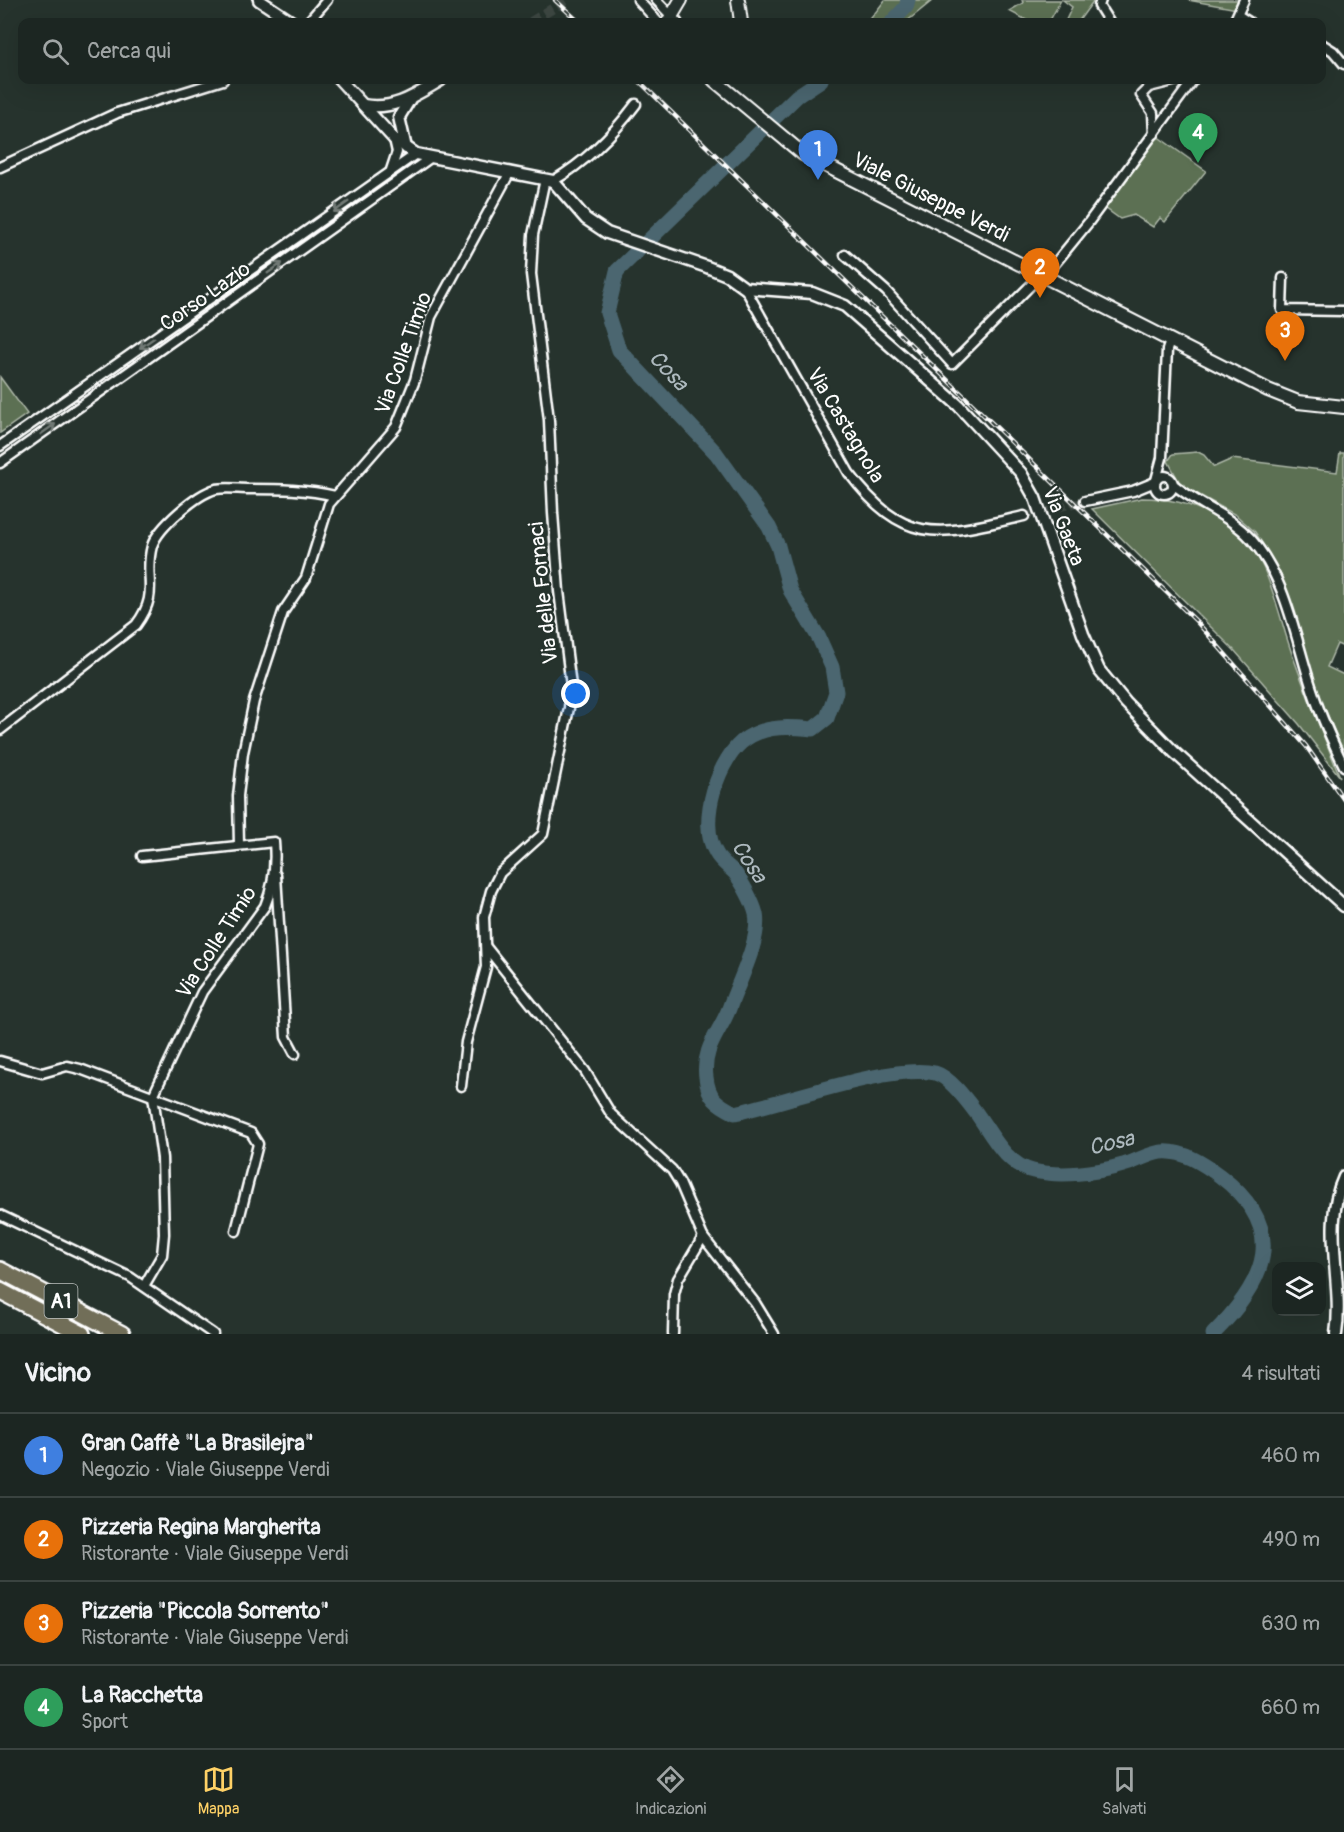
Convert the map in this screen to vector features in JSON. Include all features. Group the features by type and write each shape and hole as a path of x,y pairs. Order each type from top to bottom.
{"highway":[{"name":"A1","path":"0,1270 122,1334"},
{"name":"A1","path":"0,1291 82,1334"}],"main road":[{"path":"671,18 681,0"},
{"path":"738,0 740,18"},
{"name":"Viale Giuseppe Verdi","path":"720,84 741,104 803,154 1170,341 1298,402 1344,407"}],"street":[{"path":"259,0 286,18"},
{"path":"311,18 327,0"},
{"path":"638,0 654,18"},
{"path":"656,0 671,18"},
{"path":"1101,0 1100,6 1107,18"},
{"path":"1236,18 1244,0"},
{"path":"1326,47 1344,64"},
{"path":"0,167 117,113 210,84"},
{"path":"344,84 394,139 416,154 549,180 588,158 608,139 636,104"},
{"path":"363,105 390,106 410,99 434,84"},
{"path":"1154,135 1153,112 1141,95 1143,90 1163,84"},
{"path":"845,255 886,291 952,364 1032,284 1044,277 1088,223 1190,84"},
{"path":"380,125 399,117 410,99"},
{"path":"380,125 390,106"},
{"path":"399,117 406,148"},
{"path":"389,173 397,152 394,139"},
{"name":"Corso Lazio","path":"0,446 416,154"},
{"name":"Corso Lazio","path":"0,463 430,158"},
{"name":"Via Colle Timio","path":"239,845 238,796 243,753 254,701 283,612 306,578 329,504 396,427 415,380 431,316 510,172"},
{"name":"Via Gaeta","path":"549,180 586,219 607,233 727,275 745,288 812,293 845,306 958,405 1021,473 1035,498 1083,634 1099,670 1147,727 1344,906"},
{"name":"Via delle Fornaci","path":"461,1086 466,1042 486,967 484,917 491,891 500,873 543,834 569,708 571,686 559,591 547,398 531,273 533,234 549,180"},
{"path":"1283,278 1282,310 1344,311"},
{"name":"Via Castagnola","path":"745,288 849,473 868,498 895,520 924,530 954,532 1024,516"},
{"path":"1163,493 1156,481 1162,458 1167,350 1170,341"},
{"path":"1162,458 1172,482"},
{"path":"1085,501 1133,491 1163,476 1192,498 1229,518 1252,540 1269,566 1284,601 1314,695 1344,766"},
{"path":"1163,493 1172,482"},
{"path":"0,730 136,625 144,615 150,598 152,546 175,516 200,497 216,489 229,488 280,488 335,496"},
{"path":"1133,491 1192,498"},
{"name":"Via Colle Timio","path":"142,856 274,842 274,871 265,906 202,992 153,1096"},
{"name":"Via Colle Timio","path":"274,871 278,878 286,1037 295,1054"},
{"path":"484,944 496,962 585,1071 611,1114 672,1170 680,1183 703,1237 755,1303 774,1334"},
{"path":"0,1061 42,1073 67,1066 251,1133 258,1144 236,1231"},
{"path":"144,1286 162,1255 164,1233 162,1158 153,1096"},
{"path":"1336,1334 1338,1320 1332,1249 1339,1186 1344,1176"},
{"path":"0,1215 144,1286 213,1334"},
{"path":"673,1334 676,1286 703,1237"}],"green space":[{"path":"885,0 933,0 911,18 871,18"},
{"path":"1022,0 1061,0 1051,18 1022,18 1009,11 1023,3"},
{"path":"1063,0 1094,0 1081,18 1067,18 1072,7"},
{"path":"1188,0 1242,0 1237,9"},
{"path":"1157,136 1206,171 1165,222 1160,218 1153,227 1134,215 1120,219 1105,208"},
{"path":"0,377 27,414 0,433"},
{"path":"1198,452 1204,455 1214,467 1232,459 1337,472 1340,453 1344,453 1344,647 1337,644 1327,667 1344,675 1344,753 1322,702 1289,601 1268,552 1255,532 1236,515 1181,485 1168,461 1173,454"},
{"path":"1142,498 1178,502 1213,515 1242,537 1254,551 1268,578 1295,662 1340,777 1299,724 1234,650 1092,509"}],"waterway":[{"name":"Cosa","path":"896,18 906,7 908,0"},
{"name":"Cosa","path":"815,84 797,96 617,271 607,313 619,350 716,453 769,527 778,546 790,590 819,638 832,667 836,692 827,718 813,729 771,729 755,734 737,747 719,774 710,808 711,840 718,856 735,873 744,887 755,909 757,924 748,960 726,1015 709,1048 706,1066 707,1084 714,1100 735,1113 865,1079 916,1071 935,1073 947,1079 973,1109 1007,1156 1023,1168 1055,1174 1090,1172 1123,1165 1162,1152 1178,1153 1193,1159 1220,1176 1242,1196 1256,1215 1262,1235 1263,1255 1257,1274 1247,1294 1213,1334"}],"tunnel":[{"path":"537,18 566,0"},
{"path":"1024,516 1085,501"}],"railway":[{"path":"555,0 575,18"},
{"path":"642,84 1196,621 1306,746 1344,800"}],"place":[{"name":"La Racchetta","path":"1198,163"},
{"name":"Gran Caffè \"La Brasilejra\"","path":"818,180"},
{"name":"Pizzeria Regina Margherita","path":"1040,298"},
{"name":"Pizzeria \"Piccola Sorrento\"","path":"1285,361"}]}
